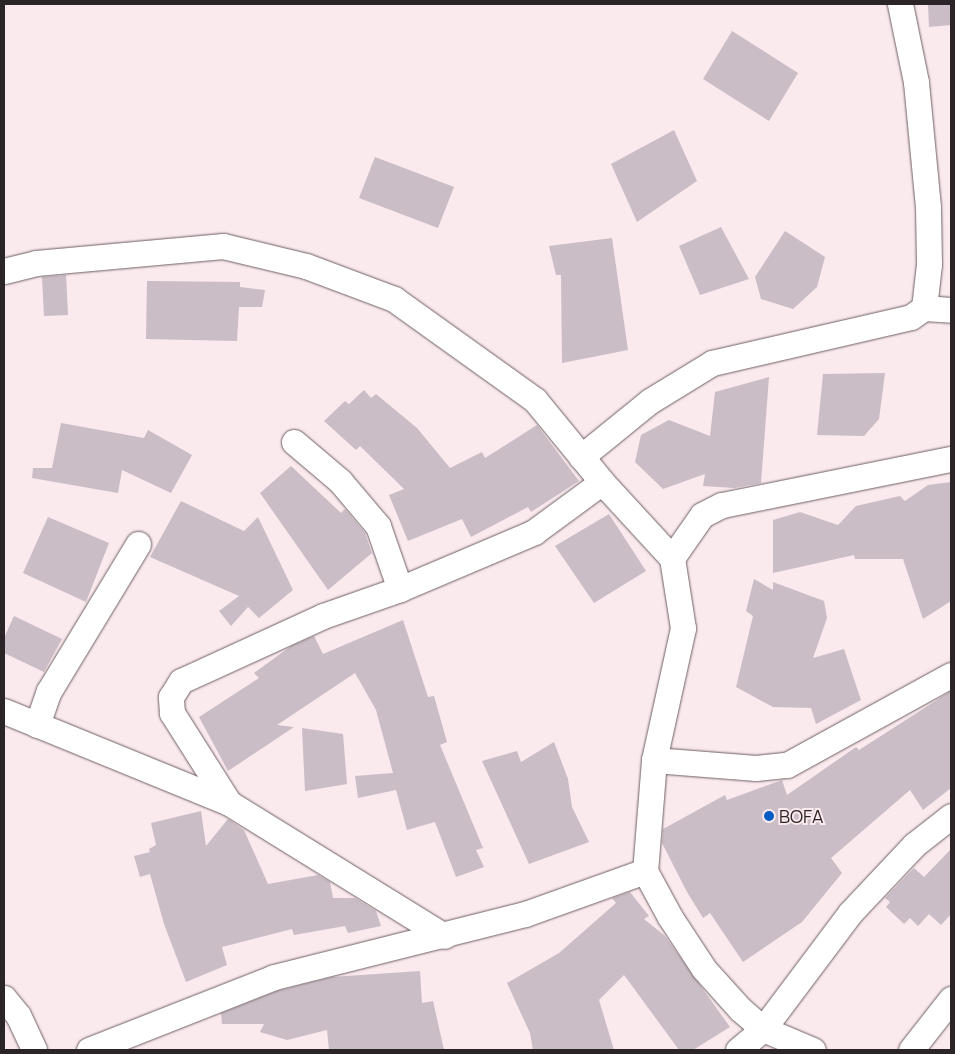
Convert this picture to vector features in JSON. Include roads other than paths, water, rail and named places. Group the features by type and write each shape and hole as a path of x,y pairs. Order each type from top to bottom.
{"street":[{"path":"900,4 916,82 928,207 928,264 924,308"},
{"path":"4,271 36,263 223,246 306,266 394,299 535,400 602,482 672,558 683,628 654,760 645,871 670,917 704,969 740,1009 763,1029 813,1050"},
{"path":"581,457 650,401 712,363 911,317 924,308 951,310"},
{"path":"294,442 340,481 378,526 400,589"},
{"path":"672,558 702,515 722,505 951,459"},
{"path":"229,803 172,713 171,697 181,681 323,616 400,589 534,532 602,482"},
{"path":"37,725 49,691 138,544"},
{"path":"654,760 756,768 787,765 951,675"},
{"path":"4,711 229,803 444,936"},
{"path":"738,1050 763,1029 850,913 914,845 951,816"},
{"path":"89,1050 274,977 444,936 525,914 645,871"},
{"path":"4,998 18,1015 34,1050"},
{"path":"911,1050 951,999"}],"place":[{"name":"BOFA","path":"769,816"}]}
